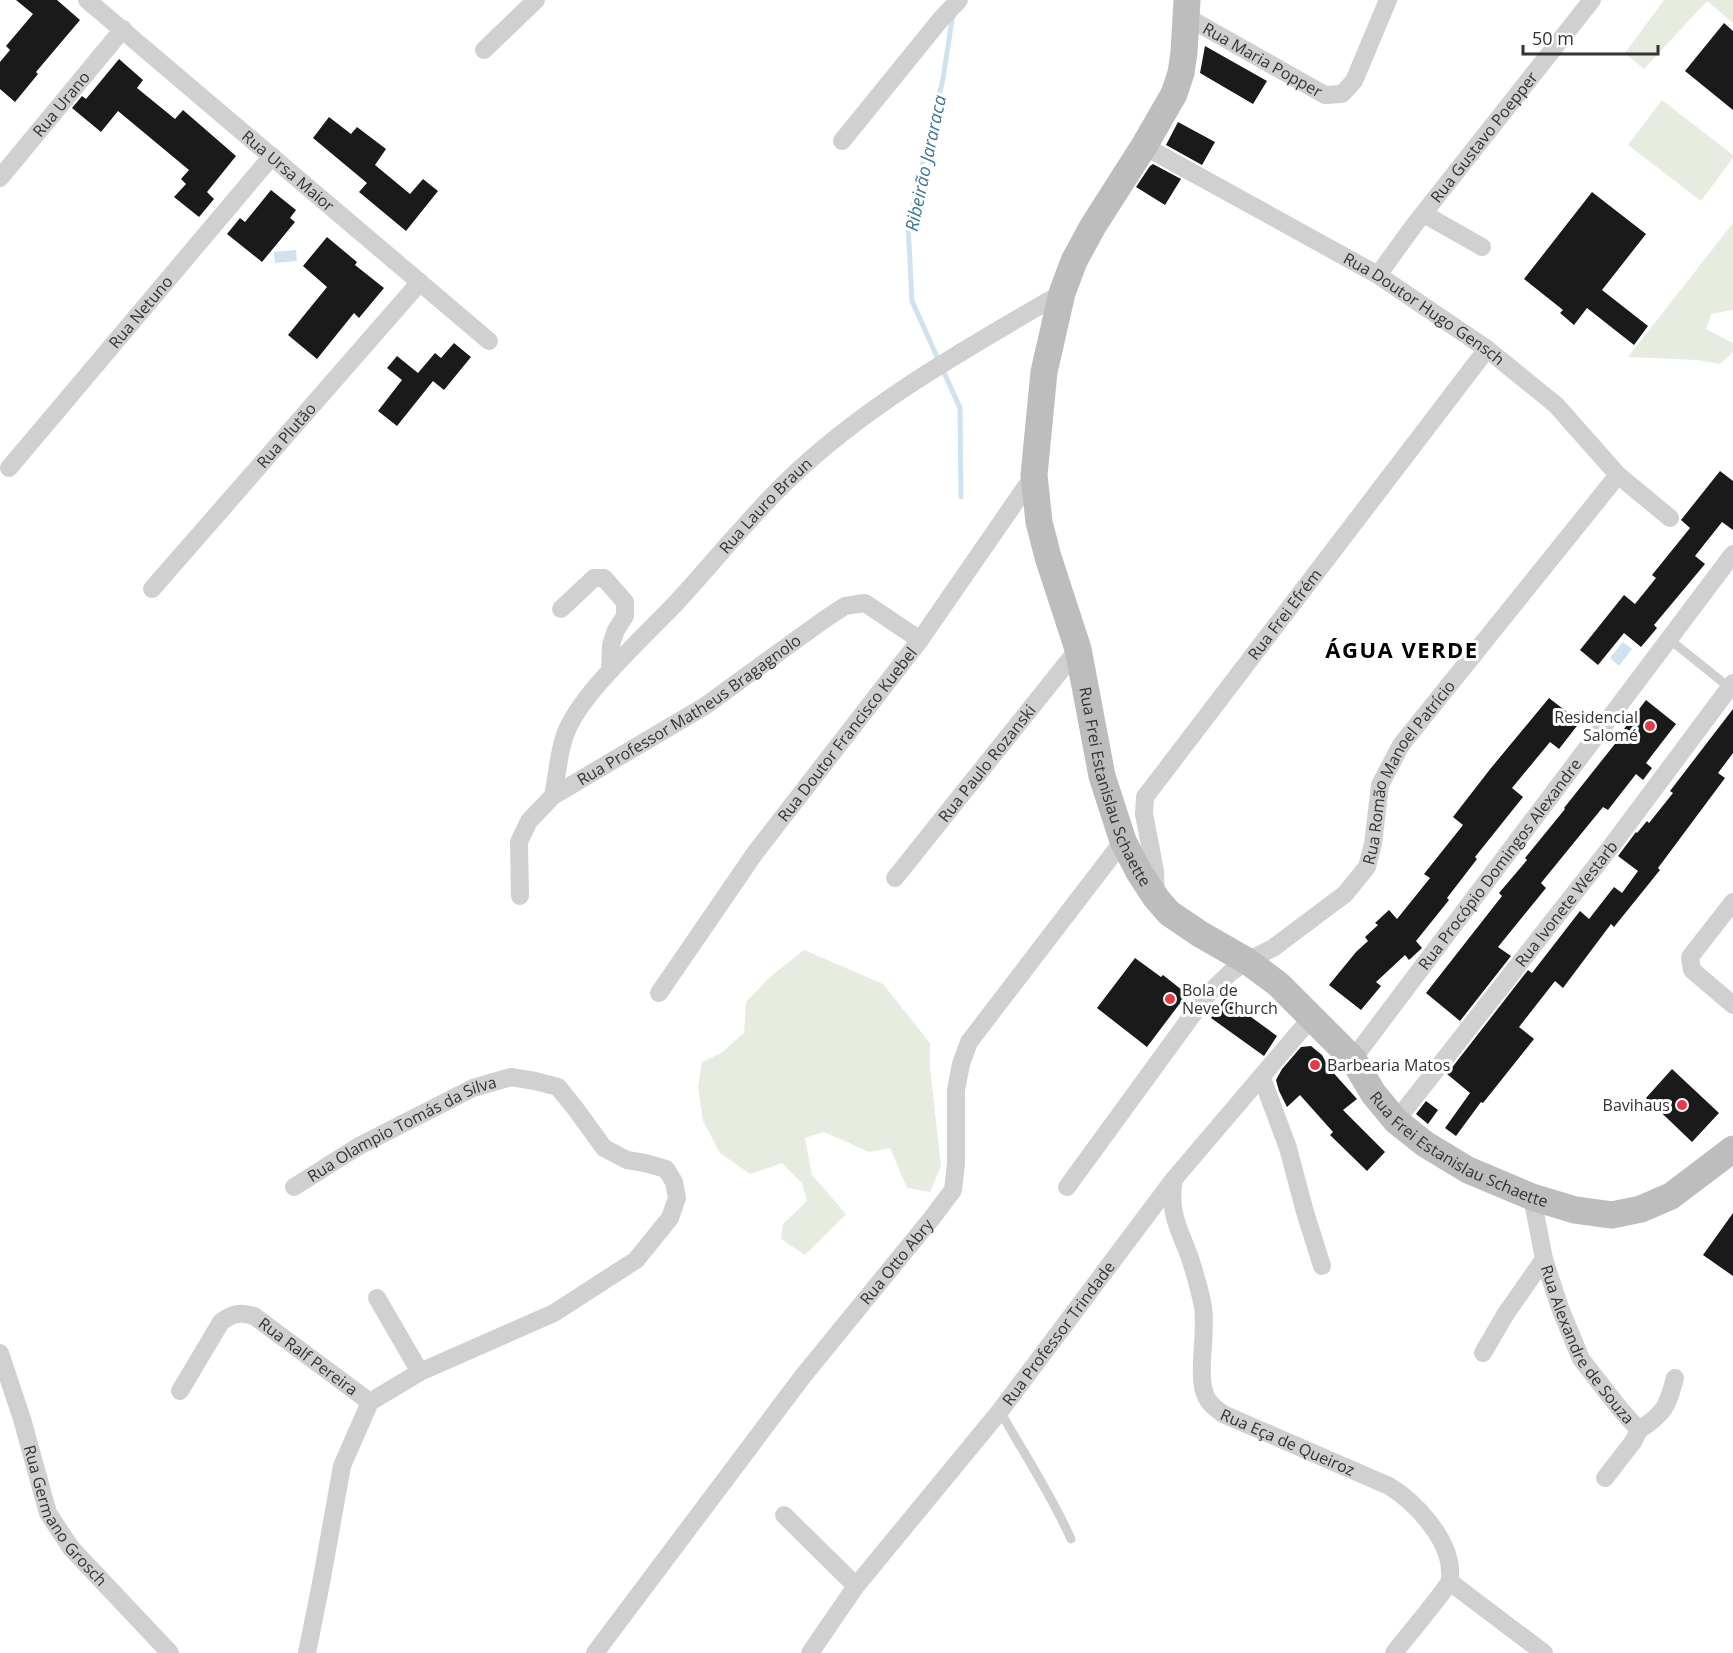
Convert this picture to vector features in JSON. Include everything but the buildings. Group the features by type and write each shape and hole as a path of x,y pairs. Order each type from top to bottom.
{"main road":[{"name":"Rua Frei Estanislau Schaette","path":"1187,8 1181,73 1174,94 1144,146 1092,226 1074,261 1062,293 1044,372 1034,475 1039,522 1078,649 1102,776 1123,841 1156,898 1169,913 1247,961 1278,984 1353,1059 1373,1093 1396,1121 1425,1144 1468,1170 1532,1197 1575,1210 1612,1215 1641,1209 1671,1196 1733,1148"}],"street":[{"name":"Rua Ursa Maior","path":"87,0 123,28 489,341"},
{"path":"484,50 536,0"},
{"path":"842,141 959,0"},
{"name":"Rua Maria Popper","path":"1187,8 1325,95 1342,94 1354,81 1388,0"},
{"name":"Rua Gustavo Poepper","path":"1378,275 1592,0"},
{"name":"Rua Urano","path":"0,178 123,28"},
{"name":"Rua Doutor Hugo Gensch","path":"1144,146 1378,275 1486,348 1556,405 1618,475 1670,518"},
{"name":"Rua Netuno","path":"9,468 272,156"},
{"path":"1424,213 1482,247"},
{"name":"Rua Plutão","path":"152,589 420,282"},
{"name":"Rua Lauro Braun","path":"553,796 564,737 580,709 610,672 786,482 841,435 904,390 964,350 1062,293"},
{"name":"Rua Frei Efrém","path":"1156,898 1155,871 1144,814 1145,797 1486,348"},
{"name":"Rua Doutor Francisco Kuebel","path":"659,993 755,853 920,640 1034,475"},
{"name":"Rua Romão Manoel Patrício","path":"1067,1186 1207,995 1231,972 1273,948 1345,894 1367,867 1373,844 1380,785 1401,745 1618,475"},
{"name":"Rua Procópio Domingos Alexandre","path":"1353,1059 1733,554"},
{"path":"561,609 594,578 604,578 625,602 625,616 616,630 611,645 610,672"},
{"name":"Rua Professor Matheus Bragagnolo","path":"520,896 519,842 529,821 553,796 705,706 845,606 865,603 920,640"},
{"name":"Rua Paulo Rozanski","path":"895,878 1078,649"},
{"name":"Rua Ivonete Westarb","path":"1396,1121 1613,844 1731,686"},
{"name":"Rua Otto Abry","path":"595,1653 804,1376 933,1218 953,1190 956,1164 956,1090 961,1064 969,1042 1123,841"},
{"path":"1733,902 1690,957 1692,970 1733,1005"},
{"name":"Rua Professor Trindade","path":"810,1653 856,1586 1000,1411 1174,1179 1312,1017"},
{"name":"Rua Olampio Tomás da Silva","path":"294,1187 359,1146 473,1088 511,1077 558,1087 604,1148 627,1160 645,1162 666,1169 674,1182 677,1197 670,1218 636,1260 554,1313 420,1372"},
{"path":"1262,1078 1288,1148 1322,1266"},
{"name":"Rua Eça de Queiroz","path":"1174,1179 1172,1203 1177,1228 1199,1288 1203,1310 1205,1395 1223,1414 1389,1486 1402,1494 1422,1514 1437,1535 1450,1566 1450,1582"},
{"name":"Rua Alexandre de Souza","path":"1532,1197 1544,1259 1560,1308 1581,1359 1639,1430 1633,1442 1605,1478"},
{"path":"1483,1353 1504,1315 1544,1259"},
{"path":"307,1653 342,1466 370,1402 420,1372 377,1298"},
{"name":"Rua Ralf Pereira","path":"180,1391 221,1322 232,1314 241,1312 254,1316 370,1402"},
{"name":"Rua Germano Grosch","path":"0,1353 22,1419 48,1513 70,1548 170,1653"},
{"path":"1639,1430 1656,1419 1667,1406 1675,1378"},
{"path":"784,1515 856,1586"},
{"path":"1394,1653 1450,1582 1544,1653"}],"lane":[{"path":"1669,639 1731,686"},
{"path":"1000,1411 1054,1503 1071,1539"}],"shaded area":[{"path":"1664,0 1733,0 1733,23 1707,1 1644,69 1625,53"},
{"path":"1662,100 1733,155 1701,201 1628,145"},
{"path":"1733,223 1733,310 1711,314 1706,329 1733,343 1733,352 1720,364 1697,360 1628,357"},
{"path":"804,950 883,984 930,1043 930,1068 941,1166 930,1192 907,1188 890,1148 869,1152 824,1132 805,1138 812,1175 846,1214 805,1255 781,1239 783,1224 807,1201 802,1183 782,1163 750,1174 720,1153 703,1121 698,1087 702,1062 721,1053 744,1033 746,1002 770,977"}],"water":[{"path":"296,250 297,261 275,263 274,252"},
{"path":"1623,642 1632,649 1619,666 1610,658"}],"waterway":[{"name":"Ribeirão Jararaca","path":"953,13 943,79 908,225 912,301 960,408 961,497"}],"place":[{"name":"Residencial Salomé","path":"1650,726"},
{"name":"Bola de Neve Church","path":"1170,999"},
{"name":"Barbearia Matos","path":"1315,1065"},
{"name":"Bavihaus","path":"1682,1105"}],"district":[{"name":"ÁGUA VERDE","path":"1402,649"}]}
